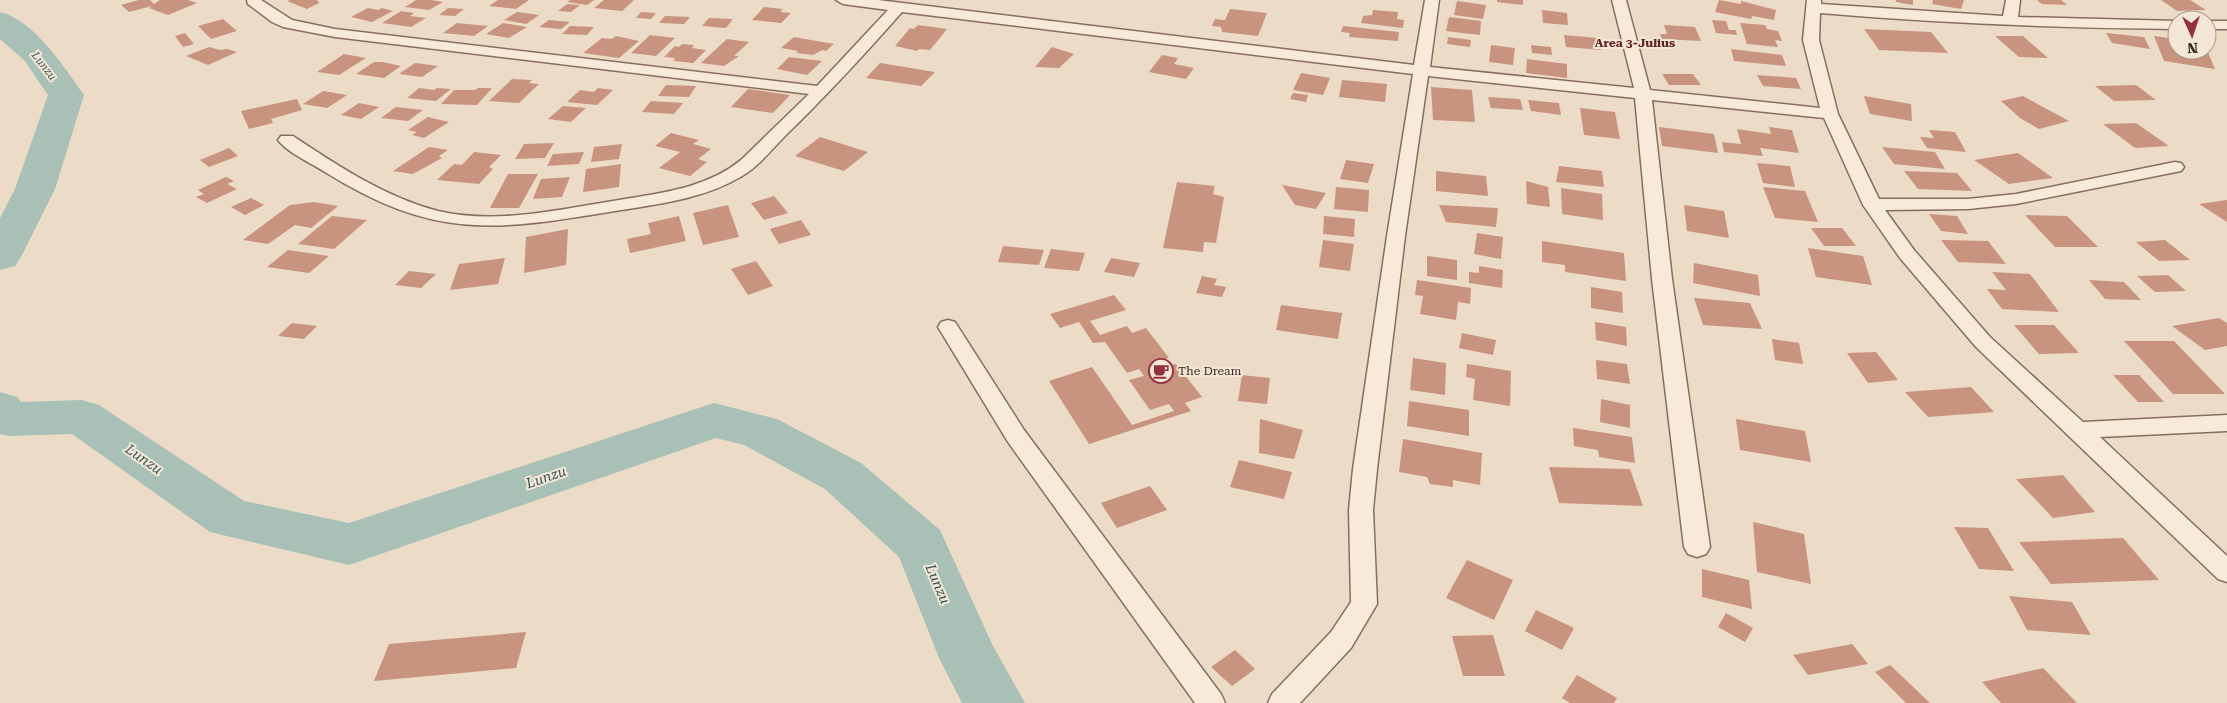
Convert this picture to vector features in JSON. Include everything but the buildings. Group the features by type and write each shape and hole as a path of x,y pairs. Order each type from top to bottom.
{"street":[{"path":"843,0 1423,71 1830,114"},
{"path":"1282,703 1341,640 1364,604 1361,510 1365,469 1396,236 1423,71 1432,0"},
{"path":"1620,0 1643,94 1662,279 1697,547"},
{"path":"2010,21 2013,0"},
{"path":"253,1 277,19 288,24 335,33 823,91"},
{"path":"2167,25 1899,16 1814,4 1811,40 1830,114 1872,205 1907,254 1976,336 2227,572"},
{"path":"288,140 341,174 413,210 466,220 498,221 534,218 672,196 715,183 739,171 823,91 898,7"},
{"path":"1872,205 1968,204 2016,199 2175,168"},
{"path":"948,328 1016,436 1211,703"},
{"path":"2078,430 2227,423"}],"waterway":[{"name":"Lunzu","path":"0,22 36,53 66,95 35,189 0,257"},
{"name":"Lunzu","path":"0,409 9,419 82,417 229,518 349,544 714,420 759,431 843,476 921,545 969,658 994,703"}],"place":[{"name":"The Dream","path":"1161,371"}],"district":[{"name":"Area 3-Julius","path":"1635,43"}]}
